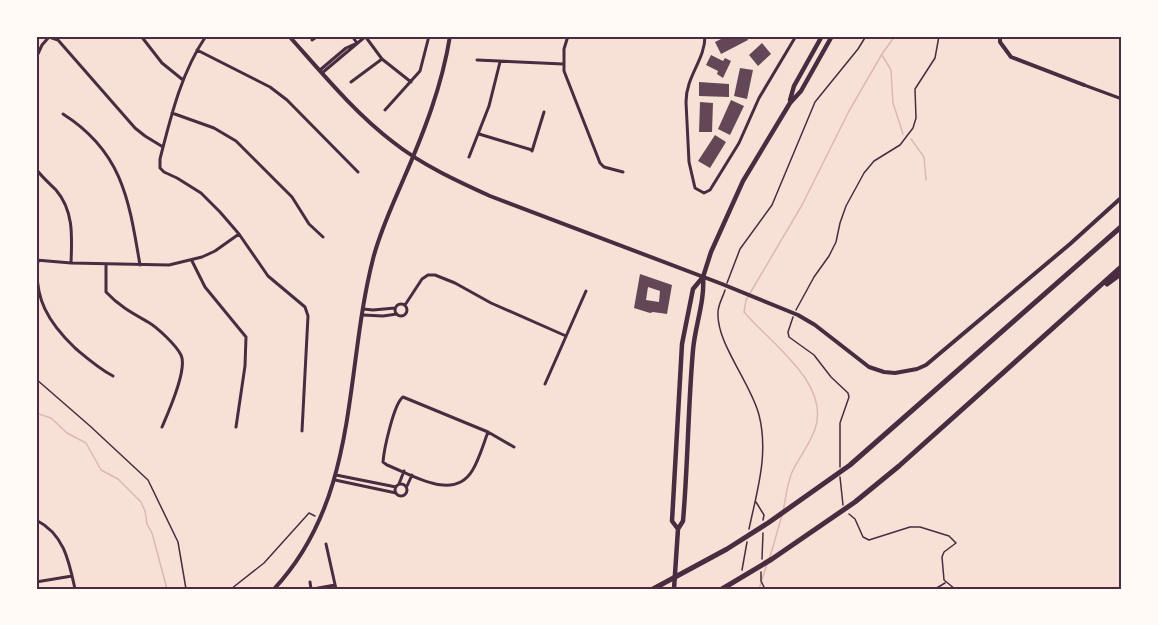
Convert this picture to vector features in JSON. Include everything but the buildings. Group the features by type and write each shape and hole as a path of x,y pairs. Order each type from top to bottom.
{"highway":[{"path":"1089,255 1122,221"},
{"path":"653,589 727,549 850,465 1122,226"},
{"path":"722,589 772,560 855,502 899,466 1122,266"},
{"path":"1065,317 1122,273"}],"main road":[{"path":"289,36 354,108 413,156 490,196 798,315 815,325 869,367 884,372 896,373 926,365 1070,244 1122,197"},
{"path":"274,589 311,536 336,477 346,431 363,309 373,257 434,103 444,71 450,36"},
{"path":"790,103 794,86 822,36"},
{"path":"678,530 672,520 682,344 693,289 703,277 732,204 790,103 801,91 832,36"},
{"path":"1000,36 1000,42 1011,57 1084,85"},
{"path":"674,589 678,530 683,521 693,345 704,290 703,277"}],"street":[{"path":"141,36 168,69 183,80"},
{"path":"206,36 183,80 163,147 160,168 201,193 239,234 268,276 305,307 308,316 302,431"},
{"path":"312,40 318,36"},
{"path":"352,36 357,43"},
{"path":"321,71 346,48 366,36 382,59 411,82"},
{"path":"385,110 420,71 429,36"},
{"path":"568,36 563,64 566,78 600,163 604,167 623,172"},
{"path":"705,36 704,50 693,70 686,94 691,176 695,188 704,193 710,190 739,143 759,98 796,36"},
{"path":"36,58 49,37 58,40 135,128 163,147"},
{"path":"197,50 270,87 287,100 358,172"},
{"path":"351,82 382,59"},
{"path":"477,60 563,64"},
{"path":"469,157 489,106 500,62"},
{"path":"1084,85 1122,99"},
{"path":"479,134 532,151 544,112"},
{"path":"172,113 214,128 236,141 292,197 309,224 323,237"},
{"path":"63,114 80,125 95,140 118,172 131,210 140,265"},
{"path":"36,169 56,190 70,215 71,263"},
{"path":"113,376 96,367 61,335 49,319 40,300 37,260 169,265 192,261 215,251 239,234"},
{"path":"192,261 206,287 246,337 245,366 236,427"},
{"path":"106,264 106,292 125,310 160,332 182,357 183,365 162,427"},
{"path":"363,315 397,314 402,316 406,314 405,305 422,279 428,275 435,275 455,282 491,303 566,336"},
{"path":"545,384 586,291"},
{"path":"363,309 395,309 399,304 405,305"},
{"path":"395,309 397,314"},
{"path":"488,432 474,468 459,483 446,486 385,464 383,460 393,419 402,397 488,432 514,447"},
{"path":"396,493 396,487 404,471"},
{"path":"336,477 404,495 412,475"},
{"path":"336,477 396,487"},
{"path":"399,484 407,486"},
{"path":"36,520 49,528 62,544 75,589"},
{"path":"310,582 312,589 336,587 326,544"},
{"path":"36,582 72,576"}],"path":[{"path":"939,36 935,58 915,89 916,118 913,128 900,145 874,161 864,173 846,206 836,242 801,300 788,332 789,337 814,355 831,377 848,393 849,397 840,423 842,503 851,517 855,519 863,537 868,540 910,527 920,527 949,536 956,543 942,557 942,571 946,583 955,589"},
{"path":"36,379 148,480 178,542 186,589"},
{"path":"756,501 764,515 762,559"},
{"path":"231,589 264,563 309,513 320,518"},
{"path":"761,570 761,581 765,589"},
{"path":"935,589 946,583"}],"waterway":[{"path":"783,511 791,475 813,434 818,412 814,396 795,364 744,312 746,300 802,205 849,111 895,36"},
{"path":"882,55 891,70 893,103 903,134"},
{"path":"911,139 924,157 926,180"},
{"path":"36,413 51,418 67,433 86,443 101,470 118,479 141,502 167,589"},
{"path":"770,557 782,515"},
{"path":"759,589 767,564"}]}
